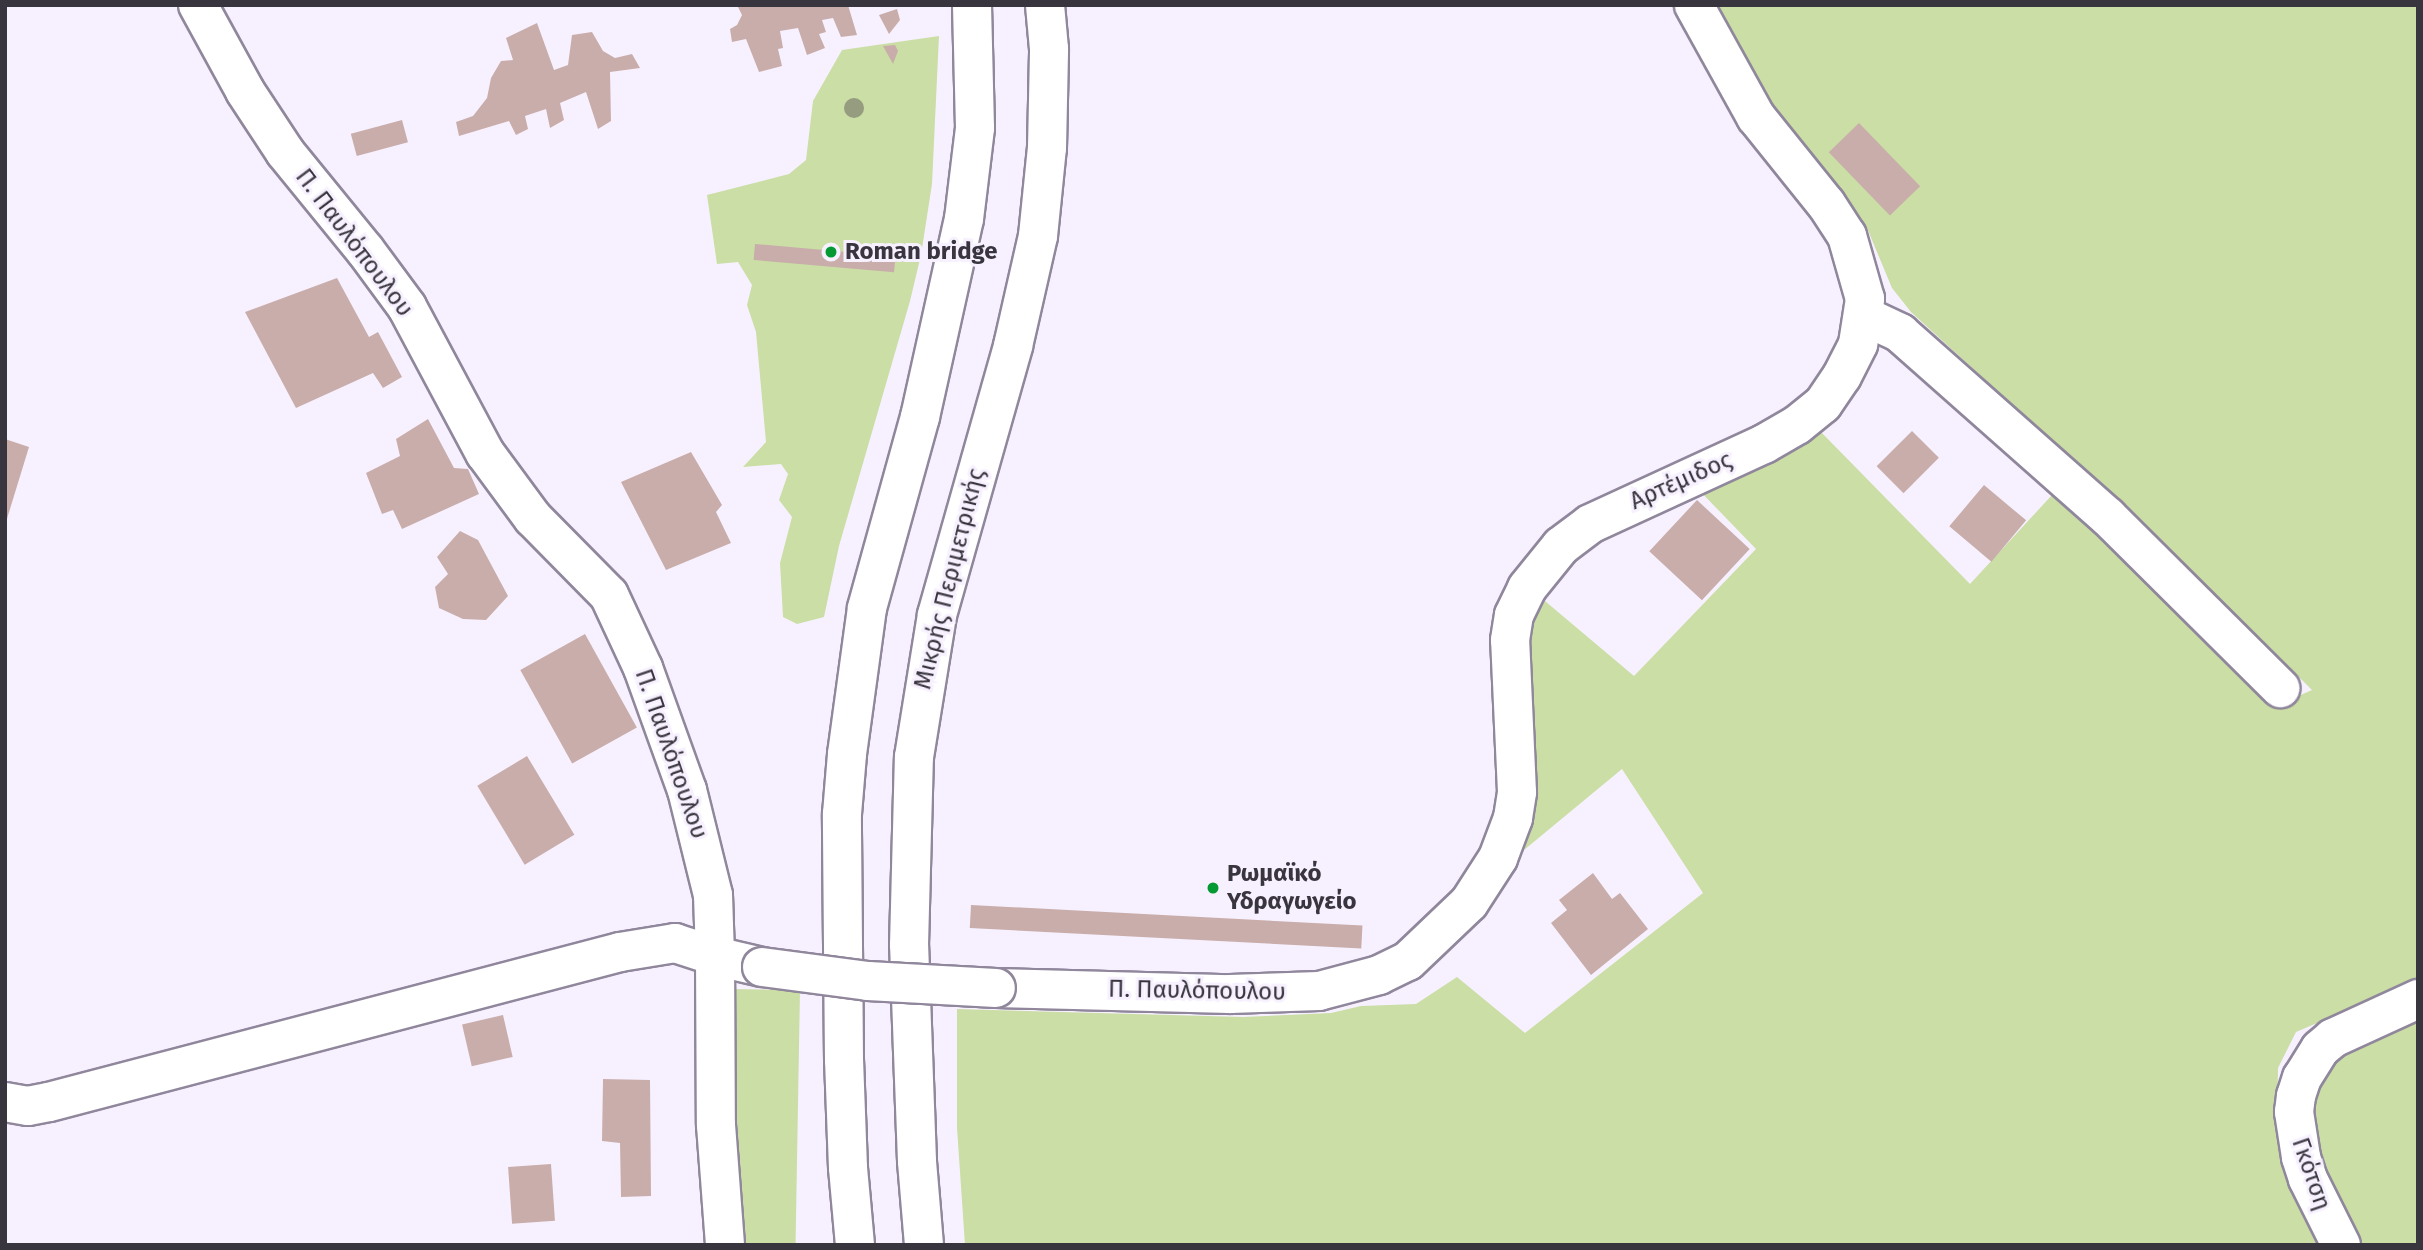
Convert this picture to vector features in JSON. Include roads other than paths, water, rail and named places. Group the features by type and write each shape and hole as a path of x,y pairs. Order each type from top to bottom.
{"street":[{"name":"Π. Παυλόπουλου","path":"198,5 245,91 285,152 365,250 407,307 485,453 533,518 609,595 643,668 687,790 713,895 715,956 762,967 868,981 996,988 1286,993 1342,985 1394,968"},
{"path":"855,1245 847,1157 844,1060 842,814 847,754 867,608 920,417 964,219 975,128 972,5"},
{"name":"Μικρής Περιμετρικής","path":"924,1245 917,1161 909,957 909,865 914,757 937,615 1013,346 1038,236 1047,148 1049,49 1045,5"},
{"name":"Αρτέμιδος","path":"1394,968 1426,946 1469,904 1485,881 1506,839 1517,792 1510,640 1514,615 1543,566 1561,546 1590,524 1764,444 1814,413 1853,359 1864,316 1862,283 1847,236 1831,211 1756,117 1694,5"},
{"path":"1864,316 1900,333 2108,517 2280,688"},
{"path":"5,1102 28,1106 49,1102 620,952 675,943 715,956 716,1125 725,1245"},
{"name":"Γκότση","path":"2341,1245 2313,1189 2301,1157 2294,1112 2296,1096 2302,1078 2320,1049 2333,1038 2418,999"}],"place":[{"name":"Roman bridge","path":"831,252"},
{"name":"Ρωμαϊκό Υδραγωγείο","path":"1213,888"}]}
